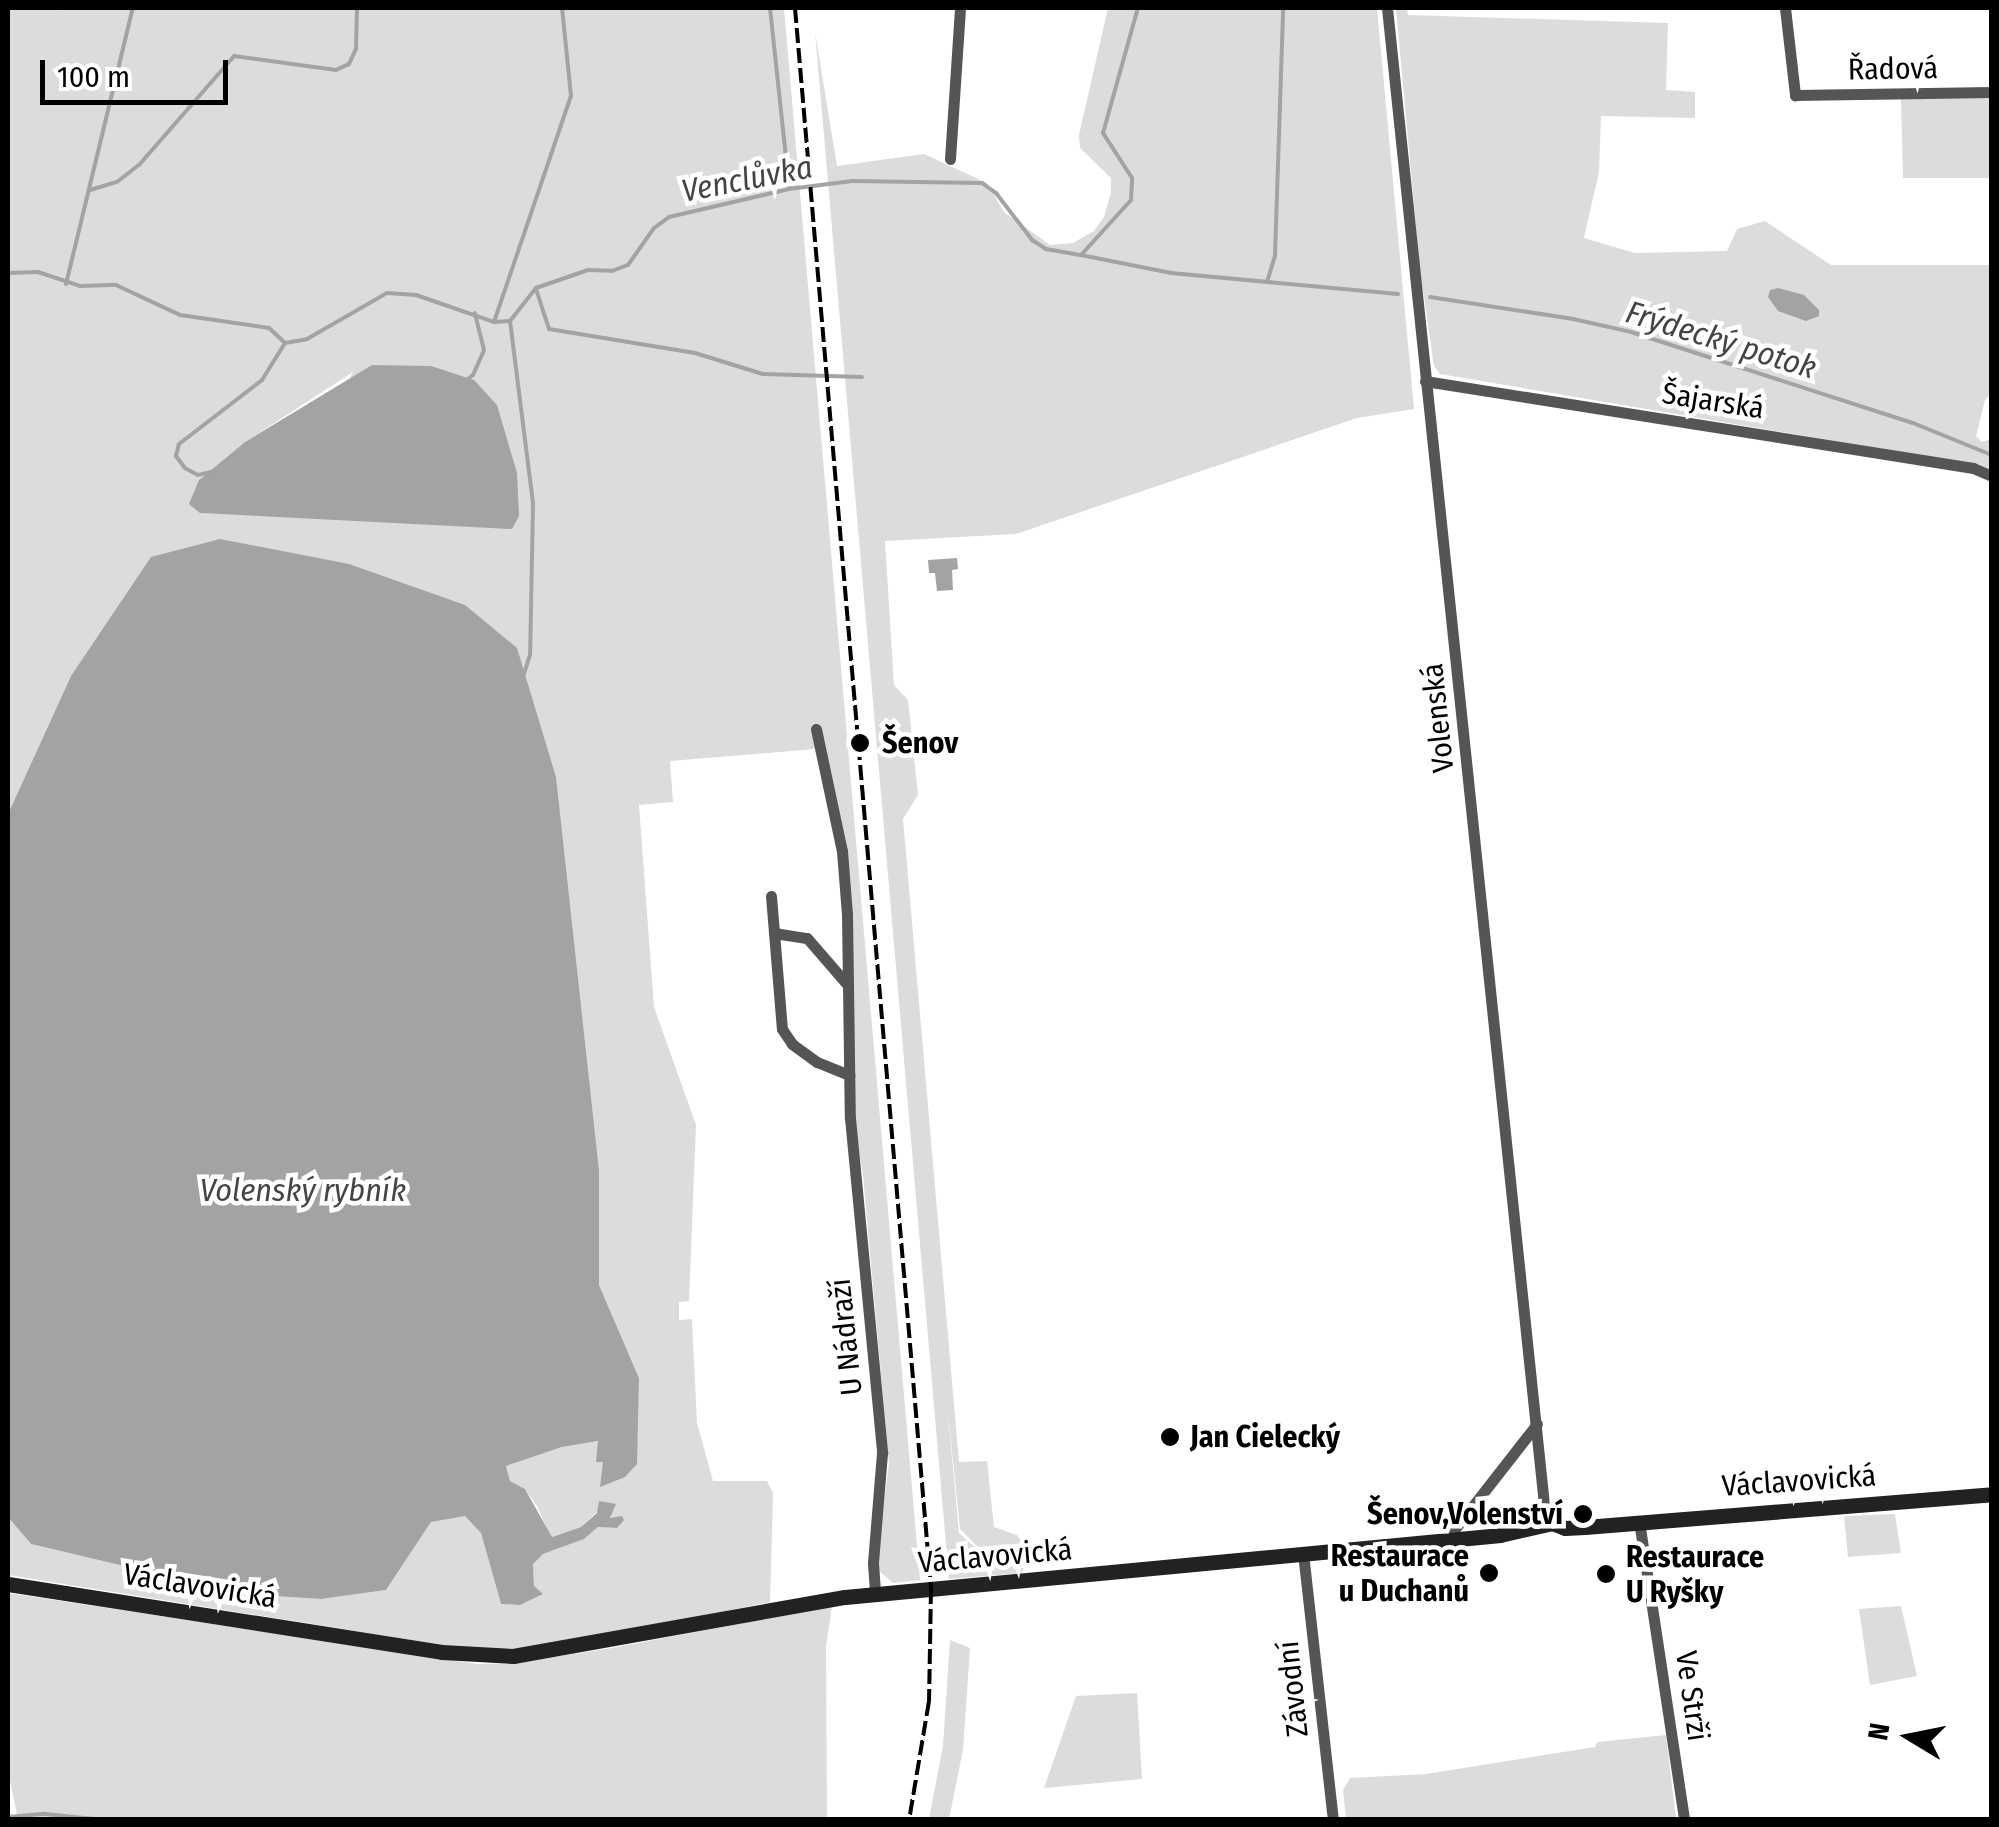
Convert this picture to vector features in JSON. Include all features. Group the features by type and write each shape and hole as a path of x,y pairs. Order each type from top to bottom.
{"street":[{"path":"950,159 960,8"},
{"name":"Volenská","path":"1387,8 1545,1513 1552,1523"},
{"name":"Řadová","path":"1785,8 1795,96 1992,92"},
{"name":"Šajarská","path":"1426,381 1972,468 1992,476"},
{"name":"U Nádraží","path":"816,730 842,851 849,1075 882,1453 874,1594"},
{"path":"772,896 782,1029 792,1044 817,1062 849,1075"},
{"path":"774,933 806,938 846,983"},
{"path":"1447,1539 1537,1424"},
{"name":"Václavovická","path":"8,1584 442,1652 512,1656 874,1594 1500,1534 1552,1523 1565,1528 1992,1494"},
{"name":"Ve Strži","path":"1639,1520 1684,1820"},
{"name":"Závodní","path":"1304,1553 1333,1820"}],"shaded area":[{"path":"8,8 784,8 920,1580 893,1583 879,1571 889,1463 863,1175 855,1129 849,887 815,749 670,761 673,802 639,805 654,1007 696,1125 689,1301 679,1302 679,1320 692,1319 697,1423 713,1481 767,1481 773,1493 770,1602 591,1639 505,1650 449,1646 8,1575 8,1517 31,1544 242,1594 321,1599 386,1590 431,1522 466,1515 481,1533 501,1604 520,1605 542,1594 534,1586 533,1563 543,1554 584,1539 598,1527 617,1528 609,1512 616,1504 597,1512 581,1527 551,1537 537,1506 525,1489 510,1481 506,1466 562,1447 599,1441 597,1462 604,1461 601,1486 610,1482 637,1412 639,1378 599,1285 599,1171 71,676 8,814","holes":["353,372 279,515 200,513 199,480 245,442"]},
{"path":"1108,8 1377,8 1414,409 1357,418 1016,534 885,541 894,685 908,700 918,795 903,819 959,1462 987,1461 994,1527 1017,1535 1027,1549 1027,1557 987,1556 960,1529 947,1402 959,1533 988,1559 1027,1560 1022,1573 949,1579 815,32 837,166 924,154 987,183 1004,212 1050,245 1073,243 1094,231 1104,217 1111,192 1111,178 1080,148 1079,135"},
{"path":"1396,8 1407,8 1408,15 1668,23 1666,90 1695,92 1695,118 1601,116 1599,172 1584,238 1635,253 1727,251 1737,229 1765,221 1831,265 1991,265 1991,393 1985,400 1976,436 1982,442 1991,439 1991,472 1853,444 1440,374 1434,366 1420,270"},
{"path":"1991,97 1991,178 1903,178 1901,99"},
{"path":"1895,1514 1901,1553 1848,1557 1844,1516"},
{"path":"8,1593 477,1664 516,1663 612,1648 832,1606 826,1647 827,1819 18,1819 8,1771"},
{"path":"1901,1606 1917,1676 1870,1685 1859,1609"},
{"path":"950,1640 970,1648 963,1750 949,1819 929,1819 943,1746"},
{"path":"1137,1693 1142,1779 1044,1788 1076,1696"},
{"path":"1666,1735 1676,1819 1346,1819 1343,1790 1350,1778 1426,1774 1595,1747 1597,1742"}],"water":[{"path":"1778,288 1804,295 1819,310 1819,316 1806,321 1778,311 1768,297 1770,290"},
{"path":"372,365 431,366 474,380 497,405 517,473 519,516 512,529 200,513 189,504 199,480 245,442"},
{"name":"Volenský rybník","path":"220,539 349,564 465,605 517,648 556,777 599,1171 599,1285 639,1378 637,1464 625,1477 600,1487 603,1462 596,1462 598,1441 562,1447 506,1466 510,1481 525,1489 552,1537 581,1527 597,1513 599,1501 616,1504 610,1518 622,1516 624,1520 617,1528 598,1527 584,1539 543,1554 533,1564 534,1586 543,1594 520,1605 501,1604 481,1533 465,1516 431,1522 386,1590 321,1599 242,1594 31,1544 8,1517 8,814 71,676 151,557"},
{"path":"957,558 958,569 952,570 953,590 937,591 935,573 929,573 928,560"}],"waterway":[{"path":"66,284 133,8"},
{"path":"90,190 117,182 139,165 234,56 336,70 349,64 356,49 357,8"},
{"path":"494,322 571,96 562,8"},
{"path":"770,8 789,187"},
{"name":"Venclůvka","path":"8,273 38,272 80,286 116,285 180,315 269,328 285,343 307,339 387,293 416,295 494,322 510,321 536,288 588,270 612,271 628,265 654,228 669,217 789,189 852,181 982,183 996,193 1032,240 1046,249 1081,255 1131,200 1132,178 1103,133 1138,8"},
{"path":"1267,282 1275,255 1283,8"},
{"name":"Frýdecký potok","path":"1081,255 1171,273 1398,294"},
{"path":"536,289 549,329 695,353 763,374 862,377"},
{"name":"Frýdecký potok","path":"1430,297 1631,332 1913,423 1992,455"},
{"path":"465,381 473,375 484,350 475,313"},
{"path":"510,321 533,504 530,655 524,674"},
{"path":"211,472 198,475 185,468 176,456 179,444 262,380 285,343"},
{"path":"8,1817 45,1814 104,1820"}],"railway":[{"path":"795,8 931,1589 929,1701 909,1820"}],"place":[{"name":"Šenov","path":"860,743"},
{"name":"Jan Cielecký","path":"1170,1437"},
{"name":"Šenov,Volenství","path":"1583,1514"},
{"name":"Restaurace u Duchanů","path":"1489,1573"},
{"name":"Restaurace U Ryšky","path":"1606,1574"}]}
